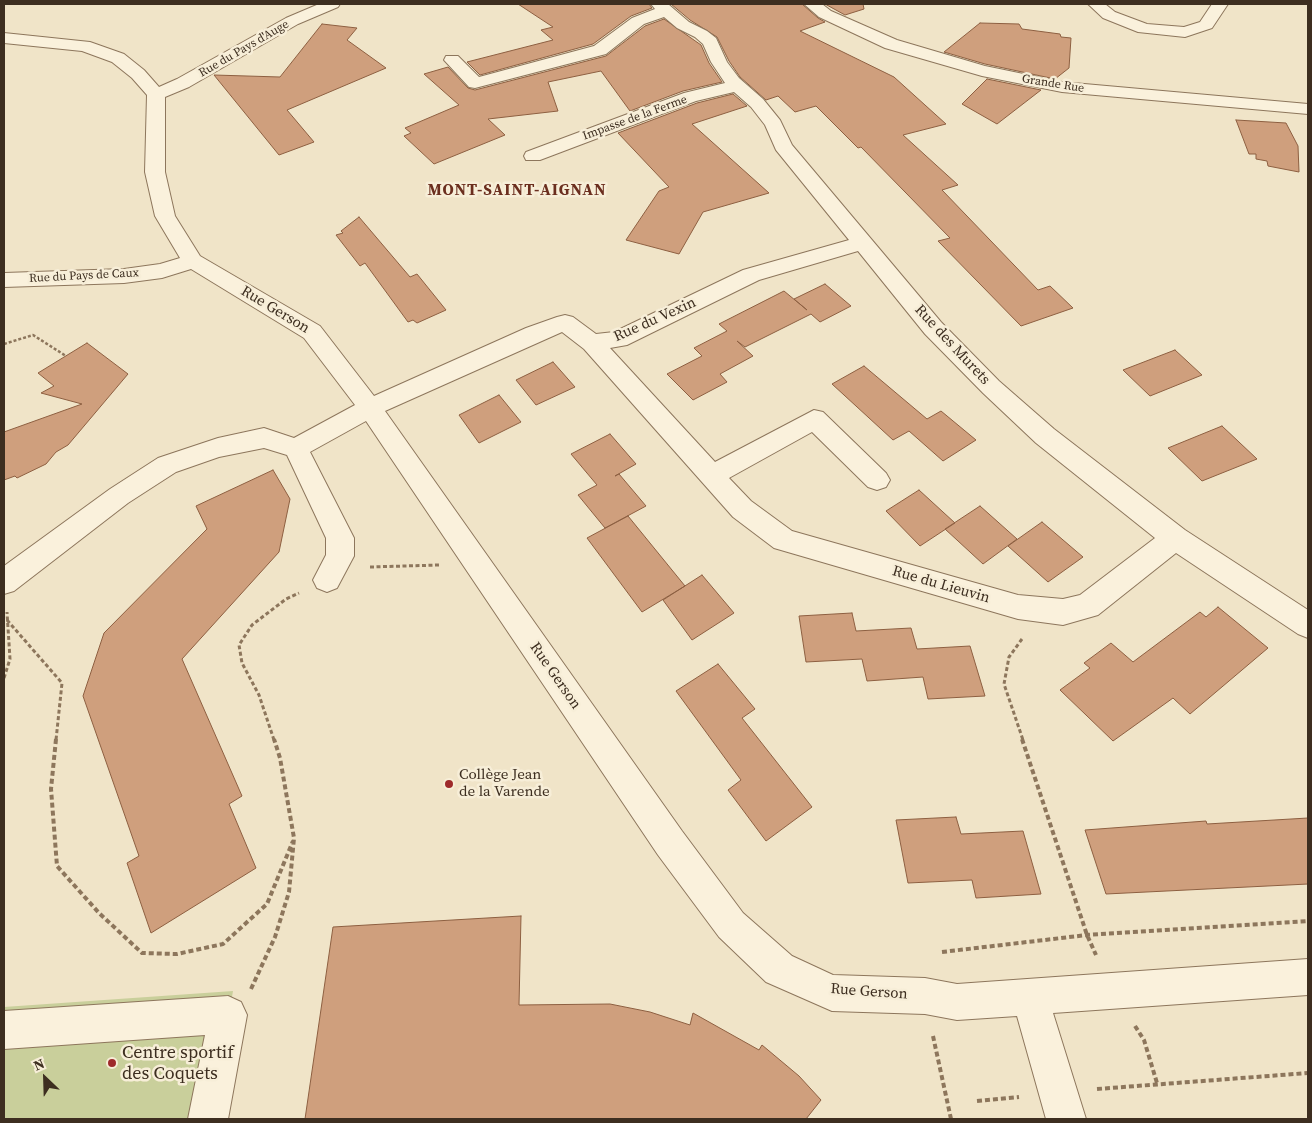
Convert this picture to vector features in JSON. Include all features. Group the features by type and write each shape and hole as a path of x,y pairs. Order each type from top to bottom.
{"street":[{"name":"Rue du Pays d'Auge","path":"156,94 183,83 292,21 332,4"},
{"name":"Grande Rue","path":"812,4 825,14 891,44 982,71 1062,87 1308,109"},
{"path":"1096,4 1109,16 1144,29 1185,32 1206,25 1220,4"},
{"path":"452,60 475,83 600,50 638,21 663,7"},
{"name":"Rue des Murets","path":"663,7 683,25 701,34 710,42 719,62 774,124 784,146 933,328 991,387 1046,436 1175,538 1308,625"},
{"path":"4,38 84,46 118,58 138,74 156,94"},
{"name":"Impasse de la Ferme","path":"533,156 690,98 739,85"},
{"name":"Rue Gerson","path":"156,94 155,172 165,216 193,261 312,332 370,408 670,843 731,925 779,969 832,993 925,996 957,1002 1308,977"},
{"name":"Rue du Vexin","path":"592,343 619,339 751,275 864,242"},
{"name":"Rue du Pays de Caux","path":"4,280 124,276 162,270 193,261"},
{"path":"4,582 119,496 166,465 218,448 264,438 296,448 370,408 534,334 565,324 592,343"},
{"name":"Rue du Lieuvin","path":"592,343 742,509 784,540 1035,610 1063,612 1088,606 1175,538"},
{"path":"712,475 814,419 877,480"},
{"path":"296,448 340,538 340,556 327,580"},
{"path":"1030,997 1063,1106"},
{"path":"4,1030 228,1015 208,1119"}],"path":[{"path":"4,344 34,336 66,356"},
{"path":"228,1015 255,984 275,937 289,892 294,838 280,758 259,695 242,664 239,645 252,625 286,600 327,580 375,566 439,565 468,551"},
{"path":"4,582 10,659 4,678"},
{"path":"1035,610 1029,628 1009,657 1004,684 1087,935 1113,991 1144,1040 1157,1083"},
{"path":"7,620 62,683 52,788 57,866 99,913 142,953 178,954 223,944 267,904 294,838"},
{"path":"942,952 1087,935 1308,921"},
{"path":"925,996 951,1119"},
{"path":"977,1101 1063,1106 1157,1083 1308,1073"}],"green space":[{"name":"Centre sportif des Coquets","path":"233,991 211,1119 4,1119 4,1007"}],"building":[{"path":"518,4 649,4 652,8 631,16 593,44 480,75 467,62 553,40 541,30 553,27"},
{"path":"671,4 802,4 825,22 800,31 894,77 946,124 903,135 958,185 942,190 1038,290 1050,286 1073,308 1021,326 938,241 950,238 861,147 858,148 816,106 795,112 778,96 766,100 740,77 729,61 717,37 690,20"},
{"path":"825,4 863,4 864,9 845,15"},
{"path":"664,19 701,45 709,63 722,82 683,91 630,111 601,71 548,82 558,111 488,119 505,135 434,164 404,136 411,133 405,128 459,105 424,74 448,67 468,88 475,90 606,56 645,26"},
{"path":"980,23 1019,24 1022,29 1060,34 1061,37 1071,38 1069,68 1055,79 985,64 944,52"},
{"path":"322,24 357,28 347,40 386,68 287,110 314,142 279,155 214,75 280,77"},
{"path":"987,79 1041,90 997,124 962,104"},
{"path":"733,94 747,106 692,124 769,193 703,212 679,254 626,240 659,191 669,187 618,133 697,103"},
{"path":"1236,120 1286,123 1298,146 1299,172 1268,166 1267,161 1256,159 1256,154 1249,154"},
{"path":"359,217 410,277 417,274 446,310 417,323 413,320 408,322 365,263 360,266 336,235 343,233 341,231"},
{"path":"825,284 851,306 820,322 811,314 745,347 737,341 753,356 720,374 727,382 693,400 667,374 702,356 694,348 727,331 719,324 784,291 807,310 794,299"},
{"path":"87,343 128,374 68,445 56,452 46,464 17,478 15,476 4,480 4,432 82,404 41,393 54,386 38,373"},
{"path":"1175,350 1202,375 1150,396 1123,370"},
{"path":"553,362 575,387 536,405 516,380"},
{"path":"864,366 927,419 941,411 976,440 943,461 909,431 893,440 832,384"},
{"path":"499,395 521,422 479,443 459,415"},
{"path":"1222,426 1257,459 1202,481 1168,448"},
{"path":"610,434 636,464 615,476 619,474 646,506 605,528 578,495 597,485 571,454"},
{"path":"273,470 290,499 279,552 182,659 242,796 229,804 256,868 151,933 127,863 139,856 83,696 104,633 207,529 196,506"},
{"path":"919,490 955,523 920,546 886,511"},
{"path":"980,506 1017,539 983,564 945,529"},
{"path":"628,516 685,586 642,612 587,538"},
{"path":"1042,522 1083,557 1048,582 1008,546"},
{"path":"702,575 734,613 692,640 663,600"},
{"path":"1218,607 1268,648 1190,714 1173,698 1113,741 1060,690 1090,668 1084,663 1111,643 1133,662 1200,612 1206,617"},
{"path":"852,613 856,631 911,628 917,649 970,646 985,696 928,699 923,677 867,681 862,659 806,662 799,616"},
{"path":"718,664 755,709 742,718 812,807 766,841 728,790 741,780 676,691"},
{"path":"956,817 961,834 1023,831 1041,894 976,898 972,880 908,883 896,820"},
{"path":"1308,818 1308,884 1106,894 1085,830 1206,821 1207,824"},
{"path":"521,916 519,1005 610,1004 650,1012 690,1025 693,1013 759,1050 762,1045 799,1076 821,1100 806,1119 305,1119 333,927"}],"place":[{"name":"Collège Jean de la Varende","path":"449,784"},
{"name":"Centre sportif des Coquets","path":"112,1063"}],"district":[{"name":"MONT-SAINT-AIGNAN","path":"517,191"}]}
